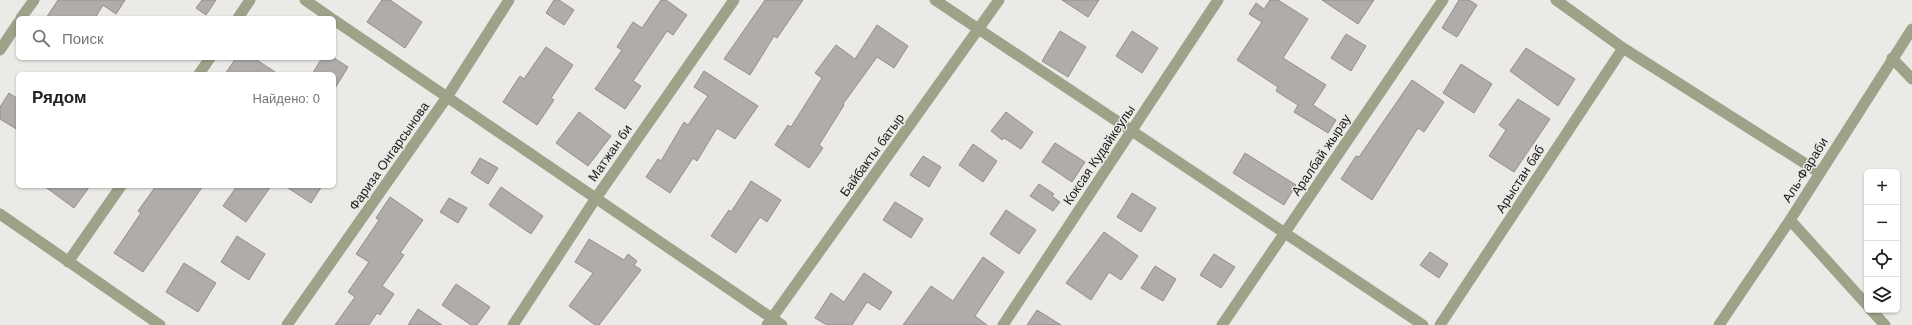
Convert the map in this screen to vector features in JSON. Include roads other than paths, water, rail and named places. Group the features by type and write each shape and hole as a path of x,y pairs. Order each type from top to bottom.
{"street":[{"path":"22,16 34,0"},
{"path":"239,16 250,0"},
{"path":"304,0 328,16"},
{"name":"Фариза Онгарсынова","path":"288,325 446,97 508,0"},
{"name":"Матжан би","path":"513,325 596,198 734,0"},
{"path":"935,0 1423,325"},
{"name":"Байбакты батыр","path":"770,322 999,0"},
{"name":"Коксая Кудайкеулы","path":"1003,325 1218,0"},
{"name":"Аралбай жырау","path":"1222,325 1286,233 1442,0"},
{"path":"1556,0 1623,48 1820,173"},
{"path":"336,21 596,198 770,322 782,325"},
{"path":"0,50 16,26"},
{"name":"Аль-Фараби","path":"1719,325 1790,220 1892,58 1912,29"},
{"name":"Арыстан баб","path":"1440,325 1623,48"},
{"path":"1892,58 1912,79"},
{"path":"200,72 209,60"},
{"path":"68,262 120,188"},
{"path":"0,214 160,325"},
{"path":"1790,220 1864,302"},
{"path":"1874,313 1885,325"}]}
